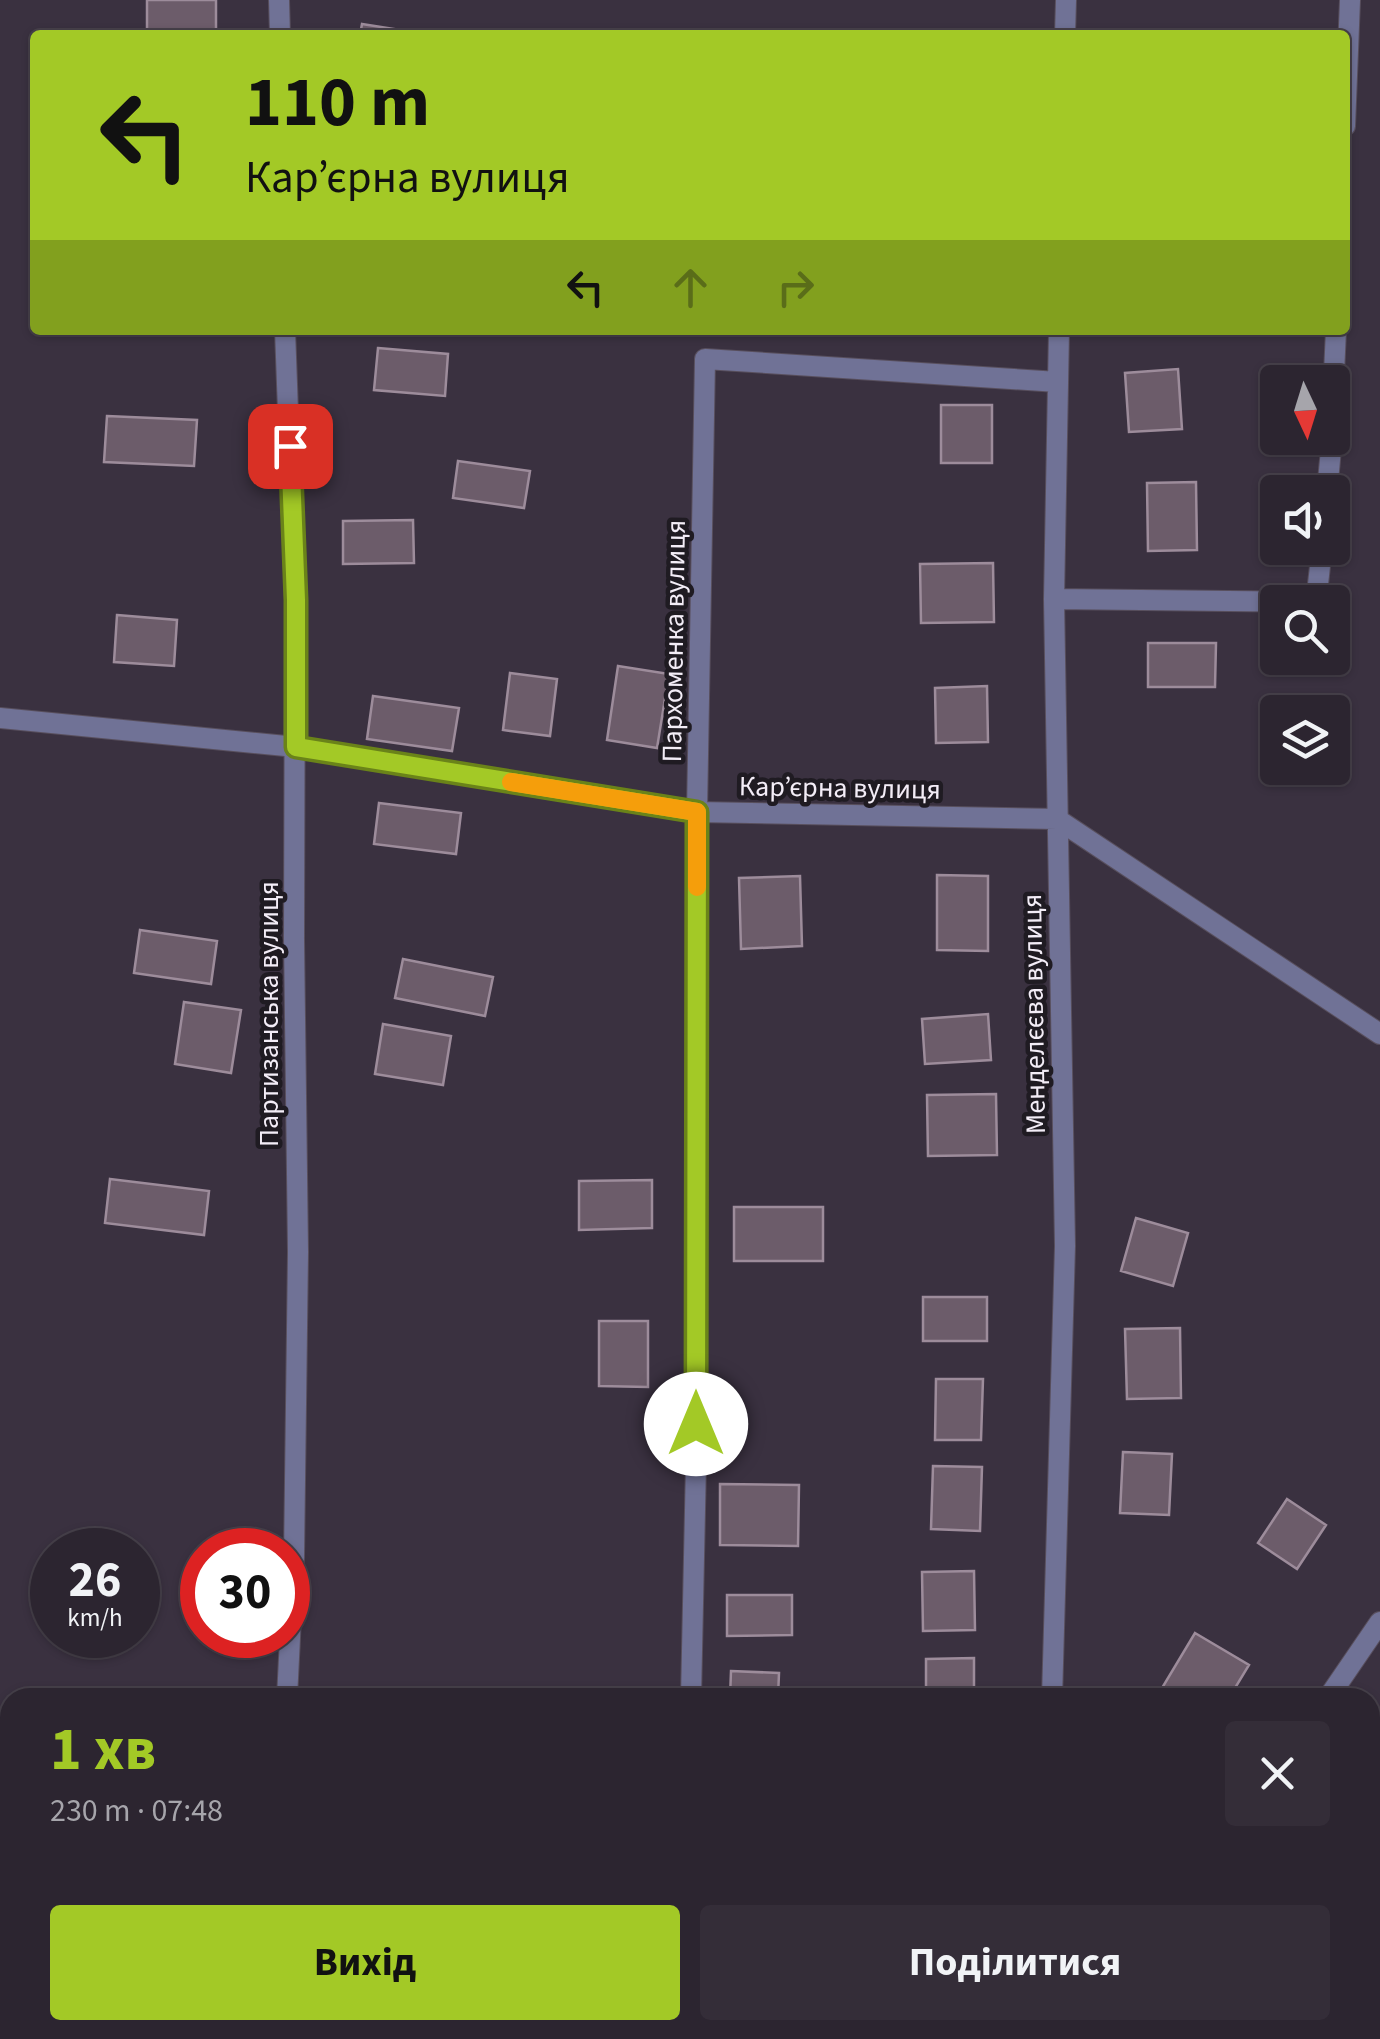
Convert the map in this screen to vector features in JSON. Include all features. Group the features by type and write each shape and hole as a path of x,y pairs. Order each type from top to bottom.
{"street":[{"path":"279,0 280,30"},
{"path":"1065,30 1066,0"},
{"path":"1349,30 1350,0"},
{"name":"Партизанська вулиця","path":"285,335 296,600 294,940 298,1252 294,1557 287,1688"},
{"name":"Менделєєва вулиця","path":"1052,1688 1065,1246 1054,599 1059,335"},
{"path":"1334,365 1336,335"},
{"name":"Пархоменка вулиця","path":"691,1688 696,1463 697,812 705,358 1058,382"},
{"path":"1054,599 1316,602 1320,565"},
{"name":"Кар’єрна вулиця","path":"0,718 296,747 697,812 1057,819"},
{"path":"1057,819 1380,1034"},
{"path":"1335,1688 1380,1622"}],"building":[{"path":"147,0 216,0 216,30 147,30"},
{"path":"362,24 400,30 361,30"},
{"path":"378,348 448,354 445,396 374,390"},
{"path":"1178,369 1182,429 1129,432 1125,373"},
{"path":"941,405 992,405 992,463 941,463"},
{"path":"107,416 197,420 194,466 104,462"},
{"path":"458,461 530,471 524,508 453,498"},
{"path":"1196,482 1197,550 1148,551 1147,483"},
{"path":"413,520 414,563 343,564 343,521"},
{"path":"993,563 994,622 921,623 920,564"},
{"path":"117,615 177,620 174,666 114,662"},
{"path":"1148,643 1216,643 1215,687 1148,687"},
{"path":"618,666 669,674 657,748 607,740"},
{"path":"510,673 557,679 550,736 503,730"},
{"path":"987,686 988,742 936,743 935,688"},
{"path":"373,696 459,708 452,751 367,739"},
{"path":"379,803 461,813 456,854 374,844"},
{"path":"937,875 988,876 988,951 937,950"},
{"path":"800,876 802,946 741,949 739,878"},
{"path":"140,930 217,941 211,984 134,973"},
{"path":"403,959 493,977 485,1016 395,998"},
{"path":"184,1002 241,1010 231,1073 175,1064"},
{"path":"988,1014 991,1060 925,1064 922,1019"},
{"path":"383,1024 451,1036 443,1085 375,1074"},
{"path":"996,1094 997,1155 928,1156 927,1095"},
{"path":"110,1179 209,1191 204,1235 105,1223"},
{"path":"652,1180 652,1228 579,1230 579,1181"},
{"path":"734,1207 823,1207 823,1261 734,1261"},
{"path":"1136,1218 1188,1233 1173,1286 1121,1271"},
{"path":"923,1297 987,1297 987,1341 923,1341"},
{"path":"599,1321 648,1321 648,1387 599,1386"},
{"path":"1180,1328 1181,1398 1127,1399 1125,1329"},
{"path":"936,1379 983,1379 981,1440 935,1440"},
{"path":"1123,1452 1172,1454 1169,1515 1120,1513"},
{"path":"933,1466 982,1467 980,1531 931,1529"},
{"path":"720,1484 799,1485 798,1546 720,1545"},
{"path":"1287,1499 1326,1525 1297,1569 1258,1543"},
{"path":"974,1571 975,1630 923,1631 922,1572"},
{"path":"727,1595 792,1595 792,1635 727,1636"},
{"path":"1195,1633 1249,1665 1235,1688 1162,1688"},
{"path":"974,1658 974,1688 926,1688 926,1659"},
{"path":"731,1671 779,1673 778,1688 730,1688"}],"slow traffic":[{"path":"511,782 697,812 697,887"}],"route":[{"path":"290,446 296,747 697,812 696,1424"}]}
